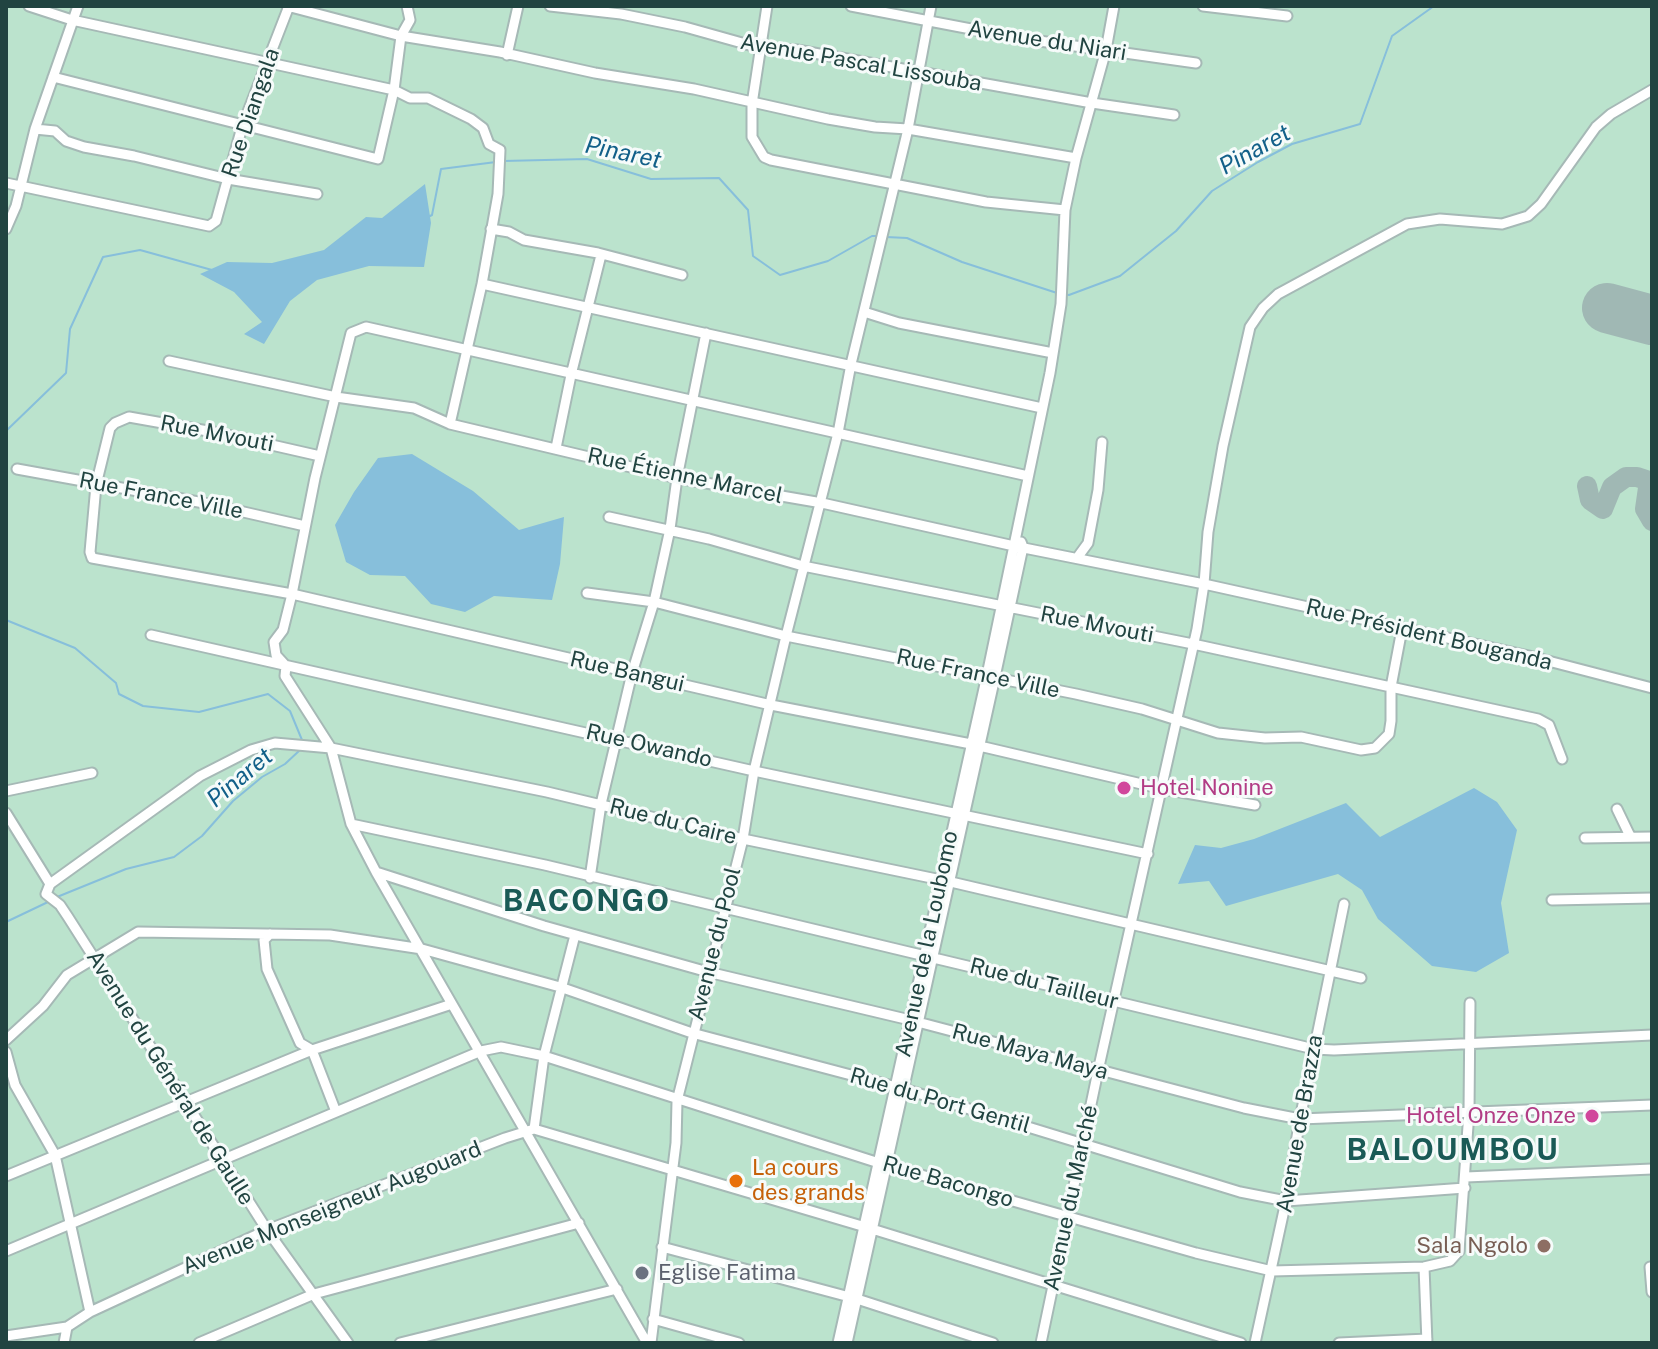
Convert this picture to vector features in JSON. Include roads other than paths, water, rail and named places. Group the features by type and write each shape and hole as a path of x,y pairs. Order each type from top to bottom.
{"street":[{"path":"29,6 72,20 394,90 410,98 428,98 483,128 489,144 500,150 500,170 482,284 450,424"},
{"path":"6,229 16,206 35,129 78,6"},
{"path":"289,6 401,36 694,89 752,104 875,127 908,129 1076,158"},
{"name":"Rue Diangala","path":"20,186 209,226 216,221 242,127 289,6"},
{"path":"53,77 378,159 394,90 401,36 410,20 407,6"},
{"path":"507,55 518,6"},
{"name":"Avenue Pascal Lissouba","path":"550,6 619,10 760,48 797,50 1174,115"},
{"path":"767,6 752,104 752,137 764,157 986,202 1065,210"},
{"name":"Avenue du Niari","path":"851,6 928,22 1196,63"},
{"name":"Avenue du Pool","path":"649,1343 676,1143 677,1101 743,839 754,771 786,636 822,503 851,364 908,129 931,6"},
{"path":"1203,6 1287,16"},
{"path":"1019,546 1017,529 1061,304 1065,210 1106,50 1111,7"},
{"name":"Avenue du Marché","path":"1041,1343 1082,1143 1193,644 1204,584 1208,532 1236,379 1250,327 1263,308 1298,282 1407,224 1440,219 1502,224 1528,216 1541,204 1596,127 1611,114 1652,90"},
{"path":"35,129 55,131 66,141 84,147 228,179 317,194"},
{"path":"6,183 20,186"},
{"path":"491,229 509,232 524,240 682,275"},
{"path":"556,448 601,255"},
{"path":"482,284 1042,408"},
{"path":"864,312 899,323 1053,353"},
{"path":"649,1343 530,1131 376,872 351,824 331,748 285,676 286,666 276,655 274,642 283,630 292,594 320,456 351,333 366,327 1028,476"},
{"path":"590,878 601,804 670,529 706,333"},
{"name":"Rue Étienne Marcel","path":"169,361 336,397 414,408 450,424 677,478 822,503 1204,584"},
{"name":"Rue Mvouti","path":"96,485 110,428 129,417 320,456"},
{"path":"1077,558 1088,543 1098,490 1102,442"},
{"name":"Rue France Ville","path":"17,469 204,503 305,526"},
{"name":"Rue Bangui","path":"96,485 92,558 292,594 771,705 976,746 1163,789 1255,805"},
{"name":"Rue Mvouti","path":"609,517 670,529 803,566 1193,644 1544,721 1549,725 1562,759"},
{"path":"1088,543 1101,563"},
{"name":"Avenue de la Loubomo","path":"847,1343 868,1228 1019,546"},
{"name":"Rue Président Bouganda","path":"1204,584 1529,656 1652,688"},
{"name":"Rue France Ville","path":"587,593 654,602 786,636 1142,709 1218,733 1265,738 1301,737 1369,751 1389,734 1391,687"},
{"path":"1391,687 1402,629"},
{"name":"Rue Owando","path":"151,635 754,771 1148,854"},
{"name":"Rue du Caire","path":"48,889 200,776 251,750 275,743 331,748 601,804 743,839 946,881 1361,978"},
{"path":"6,791 92,773"},
{"path":"1617,809 1630,836"},
{"name":"Avenue du Général de Gaulle","path":"6,813 48,889 223,1162 267,1230 348,1343"},
{"name":"Rue du Tailleur","path":"351,824 545,865 1314,1049 1652,1035"},
{"path":"1585,838 1652,837"},
{"name":"Rue Maya Maya","path":"376,872 575,935 708,972 914,1021 1244,1108 1300,1119 1652,1105"},
{"path":"1552,900 1652,898"},
{"name":"Avenue de Brazza","path":"1255,1343 1344,904"},
{"name":"Rue du Port Gentil","path":"6,1040 43,1006 67,975 127,937 147,931 209,935 330,935 422,949 560,987 692,1033 900,1088 1240,1192 1286,1201 1465,1188"},
{"path":"270,934 264,940 267,969 300,1043 312,1050 336,1112"},
{"path":"530,1131 544,1056 575,935"},
{"path":"1339,1343 1427,1341 1424,1267 1450,1261 1459,1251 1469,1112 1470,1003"},
{"path":"6,1176 312,1050 452,1004"},
{"name":"Rue Bacongo","path":"481,1051 501,1047 544,1056 677,1101 883,1164 1272,1271 1424,1267"},
{"path":"6,1251 481,1051"},
{"path":"6,1052 15,1085 55,1155 90,1312"},
{"path":"530,1131 671,1169 1241,1343"},
{"name":"Avenue Monseigneur Augouard","path":"6,1336 67,1327 90,1312 267,1230 530,1131"},
{"path":"1466,1177 1652,1169"},
{"path":"199,1343 314,1294 579,1223"},
{"path":"662,1247 853,1298 993,1343"},
{"path":"1650,1267 1652,1292"},
{"path":"400,1343 617,1289"},
{"name":"Avenue de la Loubomo","path":"838,1343 853,1298"},
{"path":"653,1319 739,1343"},
{"path":"64,1343 67,1327"}],"water":[{"path":"425,184 431,223 424,267 369,266 317,280 290,301 264,344 244,334 262,322 234,292 200,274 227,262 272,263 324,250 366,217 382,218"},
{"path":"412,454 473,491 519,530 564,517 560,564 552,600 494,596 465,612 431,604 405,576 370,575 346,562 335,525 354,492 378,458"},
{"path":"1474,788 1497,802 1517,830 1501,903 1509,953 1476,972 1432,966 1378,919 1362,890 1338,874 1226,906 1209,881 1178,884 1195,845 1221,848 1254,839 1346,803 1380,837"}],"waterway":[{"name":"Pinaret","path":"1063,294 1069,295 1120,276 1176,231 1212,191 1258,162 1292,144 1360,124 1392,36 1434,6"},
{"name":"Pinaret","path":"503,161 587,159 651,179 719,178 748,210 753,256 780,275 828,261 872,236 879,236"},
{"name":"Pinaret","path":"430,216 441,169 496,162"},
{"name":"Pinaret","path":"886,237 907,238 962,262 1057,293"},
{"name":"Pinaret","path":"6,431 66,373 70,329 103,257 140,250 212,270"},
{"name":"Pinaret","path":"6,620 75,648 116,683 119,694 143,706 199,712 268,694 290,711 302,740"},
{"name":"Pinaret","path":"57,897 126,869 174,857 202,836 233,801 300,750"},
{"name":"Pinaret","path":"6,922 48,902"}],"place":[{"name":"Hotel Nonine","path":"1124,788"},
{"name":"Hotel Onze Onze","path":"1592,1116"},
{"name":"La cours des grands","path":"736,1181"},
{"name":"Sala Ngolo","path":"1544,1246"},
{"name":"Eglise Fatima","path":"642,1273"}],"district":[{"name":"BACONGO","path":"587,902"},
{"name":"BALOUMBOU","path":"1453,1151"}]}
